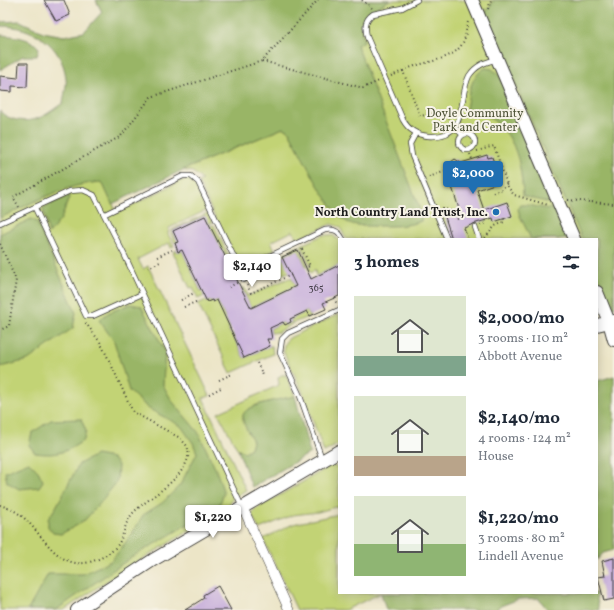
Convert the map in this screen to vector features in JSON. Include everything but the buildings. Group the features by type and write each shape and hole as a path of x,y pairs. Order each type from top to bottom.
{"street":[{"path":"472,0 574,238"},
{"path":"598,294 612,322 614,340"},
{"path":"598,325 612,322"},
{"path":"77,610 153,560 338,452"},
{"path":"243,508 289,610"}],"lane":[{"path":"417,0 402,8 378,12 369,16 365,25 365,31 406,125 416,133 423,136 439,136 454,127 460,119 469,76 478,66 497,59"},
{"path":"454,127 462,135"},
{"path":"416,133 410,147 412,156 435,207 447,238"},
{"path":"105,214 183,176 191,176 198,182 244,280"},
{"path":"0,223 70,191 83,190 94,195 105,214 243,508"},
{"path":"35,208 85,315 90,317 93,316 142,294"},
{"path":"475,227 479,238"},
{"path":"234,257 242,265 251,265 329,229 338,232 342,238"},
{"path":"323,461 300,396 286,367 280,350 284,336 338,310"}],"path":[{"path":"22,213 13,197 121,136 151,97 262,61 318,0"},
{"path":"362,0 378,12"},
{"path":"484,12 489,8 491,0"},
{"path":"262,61 363,88 412,65 444,58 460,48 463,43 470,18"},
{"path":"403,70 420,116 441,112 453,121"},
{"path":"477,151 494,146 512,193 517,197 552,206"},
{"path":"470,154 472,159"},
{"path":"422,179 446,171"},
{"path":"493,193 502,189 507,183"},
{"path":"566,201 614,204"},
{"path":"435,207 457,213 460,218 454,220"},
{"path":"483,224 486,223 485,218"},
{"path":"485,238 495,226 504,222 504,219"},
{"path":"299,242 310,266 306,267"},
{"path":"0,244 16,280 9,326 0,330"},
{"path":"157,257 172,250"},
{"path":"148,268 162,261"},
{"path":"229,287 244,280 251,293 291,275"},
{"path":"181,300 194,293"},
{"path":"184,307 198,301"},
{"path":"0,505 20,514 39,536 69,561 76,563 92,561 111,551 117,546 125,524 133,512 168,486 184,464 189,449 185,443 133,412 100,342 85,325 85,315"},
{"path":"257,363 264,377"},
{"path":"219,380 232,374"},
{"path":"209,394 223,387"}],"green space":[{"name":"Doyle Community Park and Center","path":"96,0 614,0 614,307 598,311 598,238 346,238 340,227 331,224 297,239 293,231 271,242 275,250 252,261 243,261 237,256 234,257 198,182 202,180 193,172 183,170 283,128 288,130 338,216 315,100 103,182 117,213 180,181 187,179 195,184 207,210 169,228 168,234 174,246 171,248 169,243 138,259 143,269 148,266 210,396 203,398 246,490 232,499 228,507 110,579 64,610 0,610 0,148 138,83"},
{"path":"96,0 390,0 367,14 362,24 364,40 357,45 422,215 421,221 398,226 369,226 351,224 347,222 331,206 288,130 283,128 183,170 112,204 102,182 88,183 62,190 0,218 0,111 8,117 23,121 34,120 42,117 63,103 66,78 63,66 58,56 44,39 23,29 0,26 0,22 20,21 43,32 64,36 84,32 102,12"},
{"path":"494,0 614,0 614,308 609,301 598,276 598,238 582,238 485,13"},
{"path":"0,35 31,41 39,48 37,56 23,56 0,70"},
{"path":"485,68 492,69 499,75 555,202 550,203 523,196 520,166 511,140 504,130 494,121 482,114 466,109 469,91 473,81"},
{"path":"70,195 61,219 49,234 43,208"},
{"path":"521,205 530,205 548,209 557,208 570,238 531,238 518,209"},
{"path":"208,213 213,222 209,224 205,216 173,231 178,242 175,243 171,233 172,230"},
{"path":"31,219 37,222 76,313 73,328 28,360 0,367 0,234"},
{"path":"214,225 238,276 235,277 210,226"},
{"path":"323,235 332,235 338,239 338,265 316,276 315,269 311,273 308,268 311,266 301,245"},
{"path":"299,246 308,265 306,266 298,250 291,253 290,250"},
{"path":"177,250 178,252 182,250 201,292 207,290 204,296 198,299 193,287 190,288 173,252"},
{"path":"288,252 290,272 279,275 273,263 247,275 245,269 249,270"},
{"path":"292,278 296,286 251,308 242,288 244,287 248,296"},
{"path":"206,300 207,302 212,300 213,302 217,300 230,328 228,329 231,335 233,335 244,358 270,346 272,346 273,354 231,373 198,304"},
{"path":"130,304 141,306 165,351 163,385 172,401 198,432 216,470 224,493 219,506 132,557 56,610 28,610 48,574 83,574 111,561 130,537 143,515 162,503 180,485 197,453 193,443 181,426 149,409 129,391 114,341 99,320 108,313"},
{"path":"307,311 310,316 293,323 290,320"},
{"path":"338,314 338,445 324,452 303,393 284,353 283,348 287,340"},
{"path":"283,322 285,325 291,322 292,324 279,332 271,333 270,329"},
{"path":"281,375 286,375 295,396 256,405 243,419 253,441 251,448 245,452 238,450 218,413 279,385 278,378"},
{"path":"614,376 614,550 603,553 598,559 598,381"},
{"path":"295,396 310,453 252,487 238,450 245,452 251,448 253,441 244,425 243,415 246,411 258,405"},
{"path":"81,419 86,431 84,440 72,448 61,452 43,454 35,453 29,445 32,433 51,420"},
{"path":"96,455 112,458 118,465 117,481 103,500 83,522 61,534 53,533 48,527 48,519 79,464"},
{"path":"29,462 38,471 43,481 39,487 19,489 7,482 5,472"},
{"path":"332,465 338,468 338,506 318,512 293,515 259,529 252,515 254,510"},
{"path":"338,514 338,594 379,594 345,610 297,610 263,539 293,524"},
{"path":"381,594 596,594 599,610 548,610 538,598 519,599 498,607 497,610 386,610"}],"place":[{"name":"North Country Land Trust, Inc.","path":"496,212"}]}
